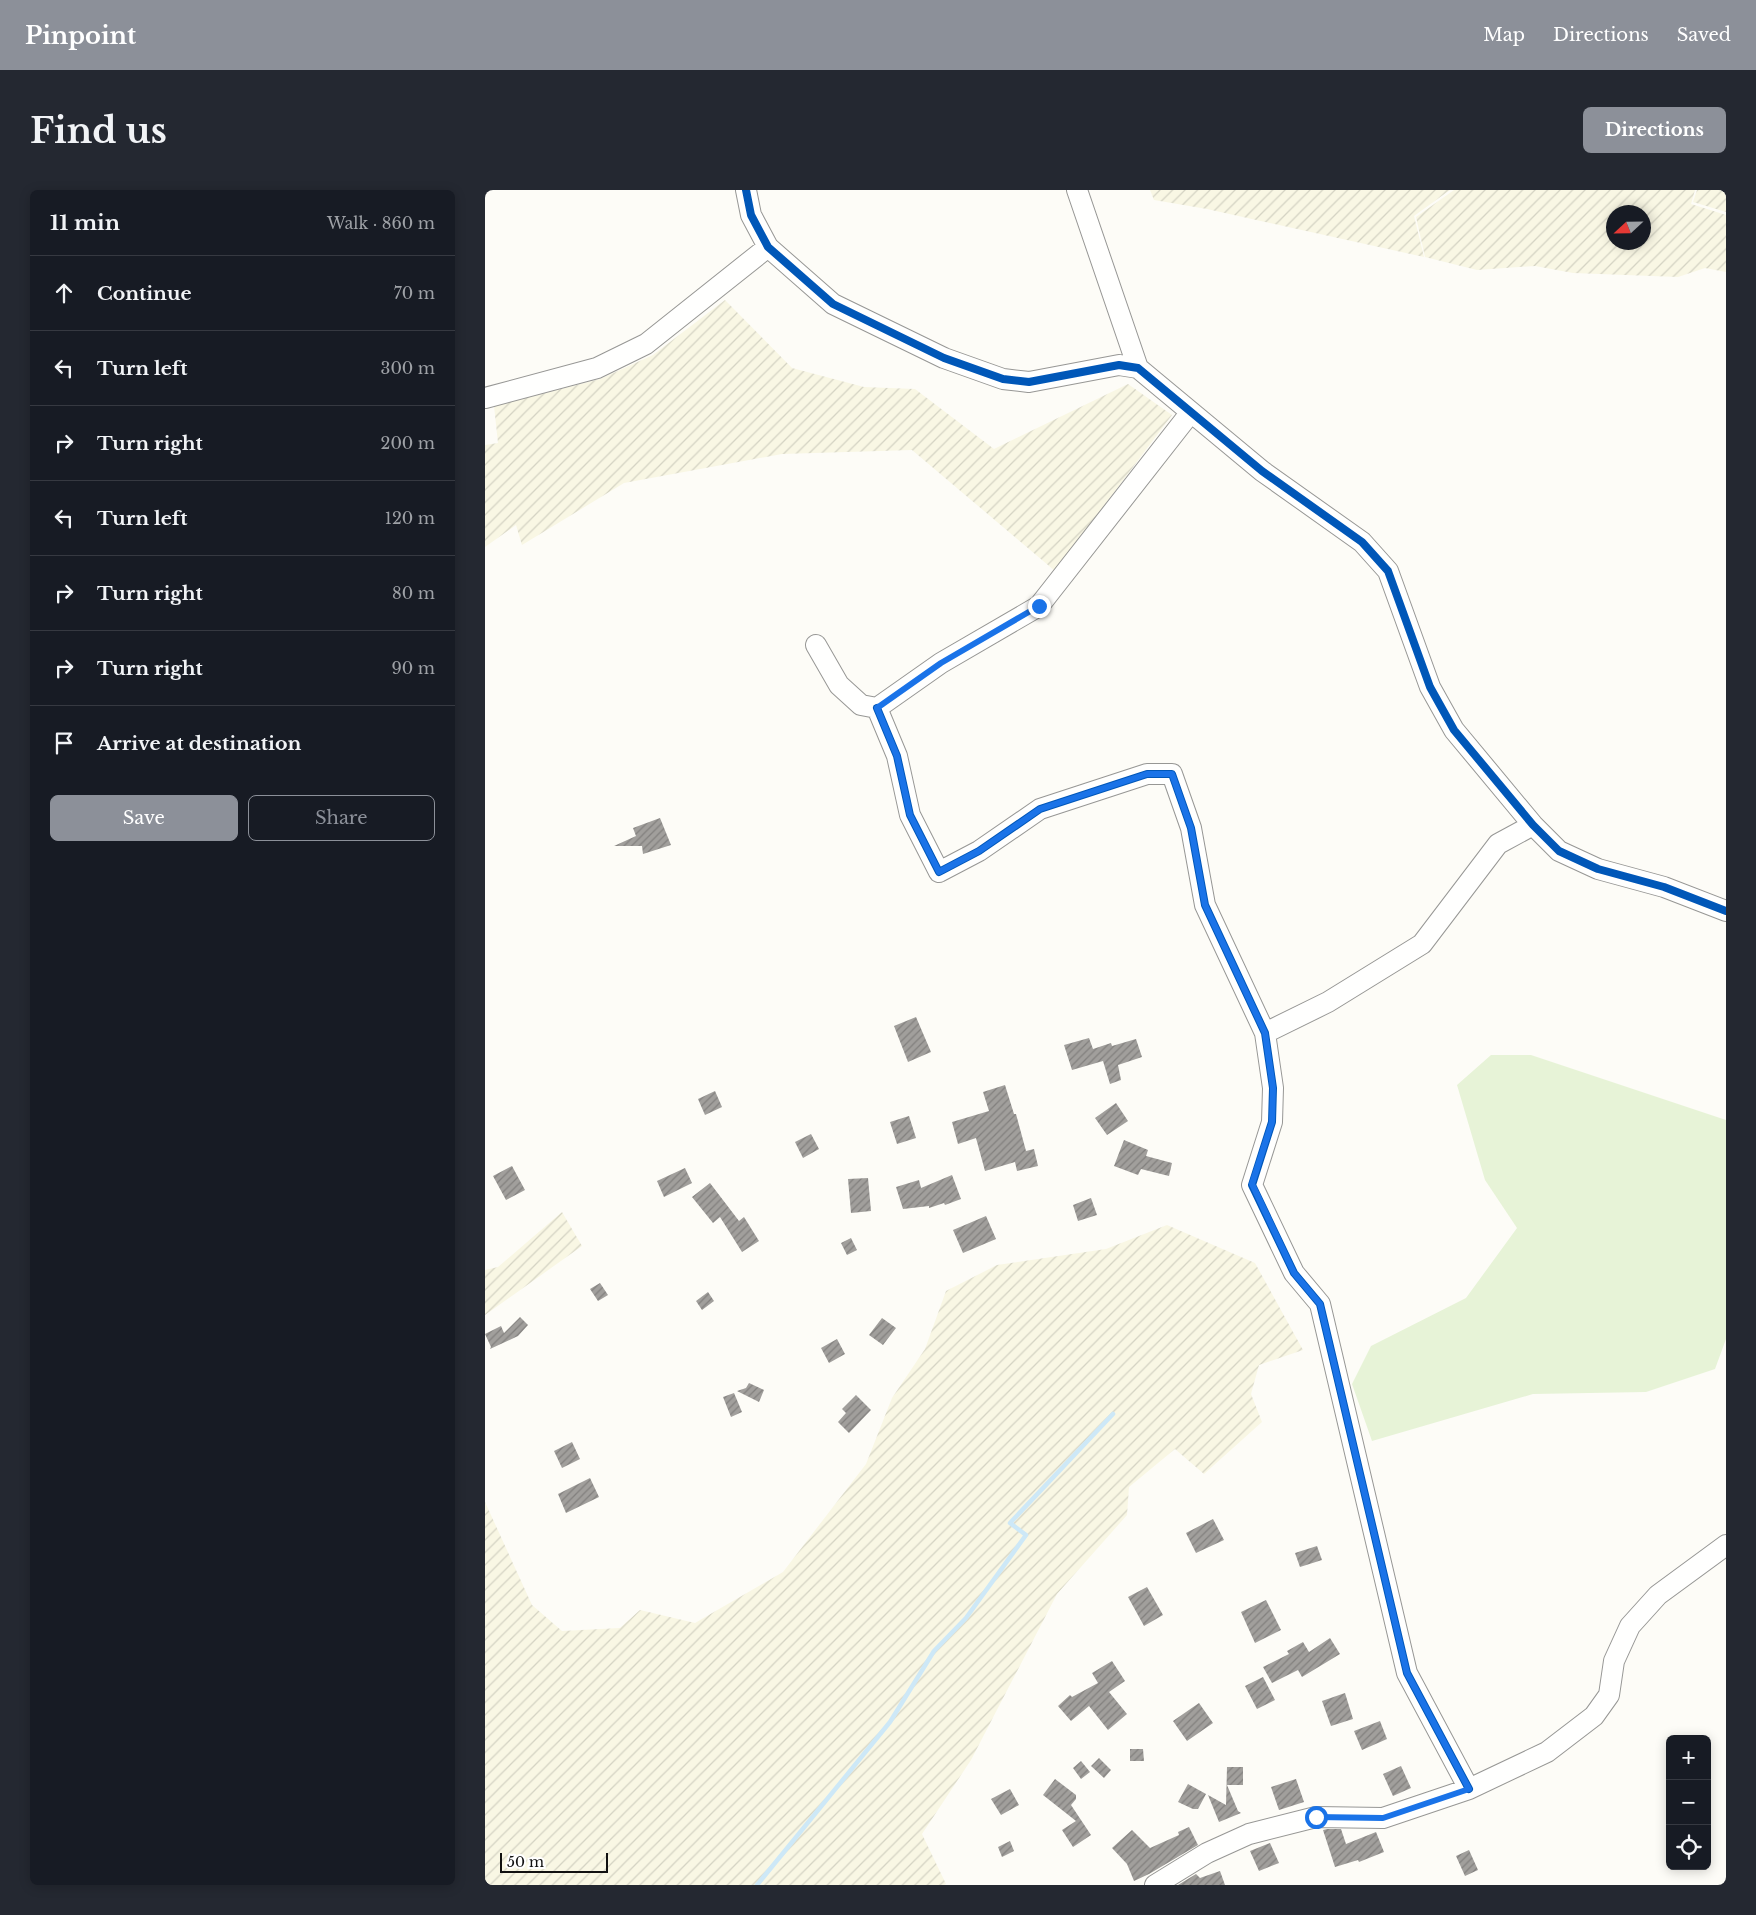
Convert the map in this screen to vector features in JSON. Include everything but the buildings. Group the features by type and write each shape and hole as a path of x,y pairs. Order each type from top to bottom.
{"street":[{"path":"746,190 751,216 768,247 833,304 944,358 1003,379 1029,382 1119,365 1138,368 1262,471 1362,542 1388,570 1430,686 1454,730 1533,825 1559,850 1598,869 1664,886 1726,912"},
{"path":"1077,190 1138,368"},
{"path":"485,398 597,368 646,344 768,247"},
{"path":"816,645 839,685 861,705 877,708 941,663 1039,606 1191,412"},
{"path":"877,708 897,756 910,815 939,872 979,851 1040,809 1147,774 1172,774 1191,828 1205,905 1265,1033 1273,1088 1272,1122 1252,1184 1294,1273 1320,1304 1407,1673 1469,1789"},
{"path":"1265,1033 1328,1002 1422,944 1498,844 1533,825"},
{"path":"1155,1885 1207,1853 1249,1834 1316,1817 1383,1818 1469,1789 1547,1752 1593,1716 1609,1695 1615,1661 1630,1626 1657,1595 1726,1545"}],"shaded area":[{"path":"1150,190 1450,190 1414,216 1424,257 1207,209 1154,200"},
{"path":"1454,190 1695,190 1691,204 1726,215 1726,272 1705,268 1678,277 1573,273 1535,266 1477,270 1425,257 1416,217"},
{"path":"1697,190 1726,190 1726,212 1693,202"},
{"path":"725,300 792,368 864,387 915,389 994,449 1128,384 1172,415 1055,571 912,450 782,454 624,483 522,545 516,525 485,547 485,445 498,443 494,406 600,379 653,355"},
{"path":"562,1212 582,1246 485,1315 485,1270 498,1267"},
{"path":"1167,1225 1255,1263 1303,1350 1259,1365 1251,1394 1262,1422 1204,1474 1175,1449 1129,1487 1127,1515 1057,1594 971,1760 922,1834 946,1884 485,1885 485,1502 532,1605 562,1631 620,1628 640,1610 695,1623 783,1572 866,1464 892,1398 925,1349 946,1291 997,1265 1106,1249"}],"green space":[{"path":"1491,1055 1531,1055 1726,1120 1726,1339 1715,1369 1646,1392 1533,1394 1372,1441 1352,1384 1371,1346 1466,1298 1517,1228 1485,1180 1457,1085"}],"waterway":[{"path":"757,1885 890,1722 934,1651 966,1618 1026,1535 1010,1523 1113,1414"}],"cycle path":[{"path":"746,190 751,215 768,247 833,304 944,358 1003,379 1029,382 1119,365 1138,368 1262,471 1362,542 1388,571 1430,687 1454,730 1533,825 1559,851 1598,869 1664,887 1726,911"},
{"path":"877,708 897,756 910,815 939,872 979,851 1040,809 1147,774 1172,774 1191,828 1205,905 1265,1033 1273,1088 1272,1122 1252,1185 1294,1273 1320,1304 1407,1673 1469,1789"}],"route":[{"path":"1039,606 941,663 877,708 897,756 910,815 939,872 979,851 1040,809 1147,774 1172,774 1191,828 1205,905 1265,1033 1273,1088 1272,1122 1252,1184 1294,1273 1320,1304 1407,1673 1469,1789 1383,1818 1316,1817"}]}
